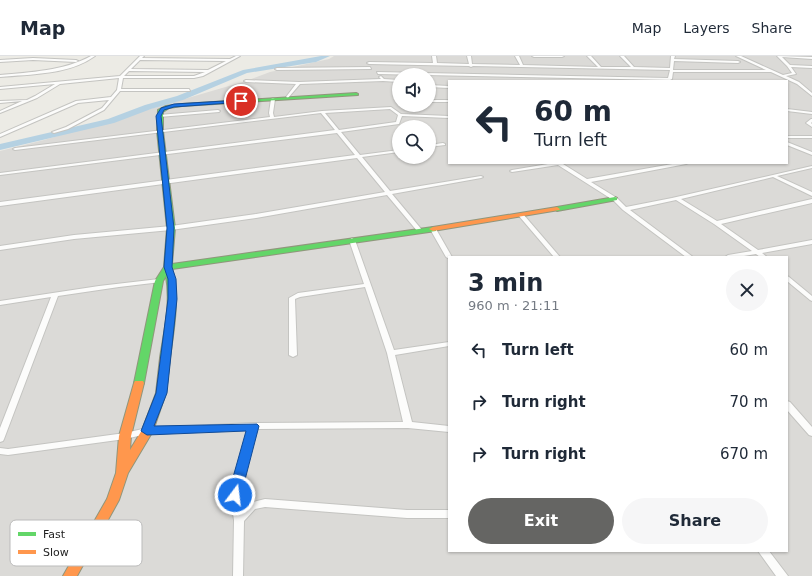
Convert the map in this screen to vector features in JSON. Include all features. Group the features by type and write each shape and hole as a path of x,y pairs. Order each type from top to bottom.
{"street":[{"path":"0,76 44,71 82,62 93,56"},
{"path":"54,132 67,128 99,112 119,90 121,77 142,56"},
{"path":"0,88 121,77 194,77 210,71 238,56"},
{"path":"399,63 401,56"},
{"path":"434,56 435,64"},
{"path":"469,56 471,66"},
{"path":"517,56 522,66"},
{"path":"534,56 542,66"},
{"path":"534,56 562,56"},
{"path":"589,56 600,66"},
{"path":"622,56 633,68"},
{"path":"738,56 798,83 812,95"},
{"path":"780,56 789,66 793,74 782,76"},
{"path":"780,56 812,58"},
{"path":"378,73 637,80 669,79 673,58 738,62"},
{"path":"0,61 33,59 82,62"},
{"path":"139,60 232,60"},
{"path":"370,68 368,61 471,66 600,66 671,70 771,71"},
{"path":"789,66 812,67"},
{"path":"276,69 370,68 378,73 383,80"},
{"path":"128,70 210,71"},
{"path":"40,76 44,71"},
{"path":"32,85 36,80"},
{"path":"246,81 299,83 392,81"},
{"path":"0,112 32,99 60,83"},
{"path":"288,98 299,83"},
{"path":"436,86 448,87"},
{"path":"119,90 189,90"},
{"path":"102,520 113,500 122,473 147,431 161,393 172,299 172,279 168,267 171,228 159,116 162,109 174,105 356,94"},
{"path":"0,136 77,102 113,98"},
{"path":"0,102 32,99"},
{"path":"272,118 271,113 273,100"},
{"path":"436,101 448,101"},
{"path":"15,149 322,112 391,108 400,115 448,117"},
{"path":"788,110 812,113"},
{"path":"159,116 218,111"},
{"path":"322,112 420,231"},
{"path":"0,174 396,124 400,115"},
{"path":"812,120 808,123 812,126"},
{"path":"788,137 812,137"},
{"path":"436,145 443,144"},
{"path":"789,145 812,154"},
{"path":"0,204 392,153"},
{"path":"512,171 555,164"},
{"path":"562,164 615,199 625,209 689,256"},
{"path":"586,181 680,164"},
{"path":"625,209 677,199 721,187 812,167"},
{"path":"775,176 812,194"},
{"path":"0,248 67,238 171,228 262,215 481,177"},
{"path":"122,473 125,436 139,381 159,281 168,267 420,231 615,199"},
{"path":"677,199 716,223 763,256"},
{"path":"716,223 812,201"},
{"path":"521,215 556,256"},
{"path":"433,229 448,256"},
{"path":"352,240 391,353 408,425"},
{"path":"733,256 812,242"},
{"path":"788,279 812,299"},
{"path":"0,303 85,289 159,281"},
{"path":"293,355 292,298 298,295 368,285"},
{"path":"0,439 55,295"},
{"path":"391,353 448,344"},
{"path":"788,405 812,433"},
{"path":"0,451 8,452 125,436 147,431 253,426 408,425 448,429"},
{"path":"238,576 239,520 235,495 253,426"},
{"path":"239,520 252,506 265,503 407,514 448,514"},
{"path":"764,552 783,576"},
{"path":"70,576 76,566"}],"shaded area":[{"path":"334,56 812,56 812,576 0,576 0,151 44,140 246,81 270,72 329,59"}],"waterway":[{"path":"0,147 111,121 148,107 180,98 245,71 316,60 327,56"}],"traffic: fast":[{"path":"139,383 159,281 168,267 171,228 160,131 160,111 168,107 182,105 356,94"},
{"path":"557,209 615,199"},
{"path":"165,358 172,300 171,278 168,267 433,229"}],"traffic: slow":[{"path":"433,229 557,209"},
{"path":"123,471 147,431 161,393 165,358"},
{"path":"102,520 113,500 122,473 125,436 139,383"},
{"path":"70,576 76,566"}],"route":[{"path":"235,495 253,426 147,431 161,393 172,299 172,279 168,267 171,228 163,167 159,116 160,111 174,105 241,101"}]}
